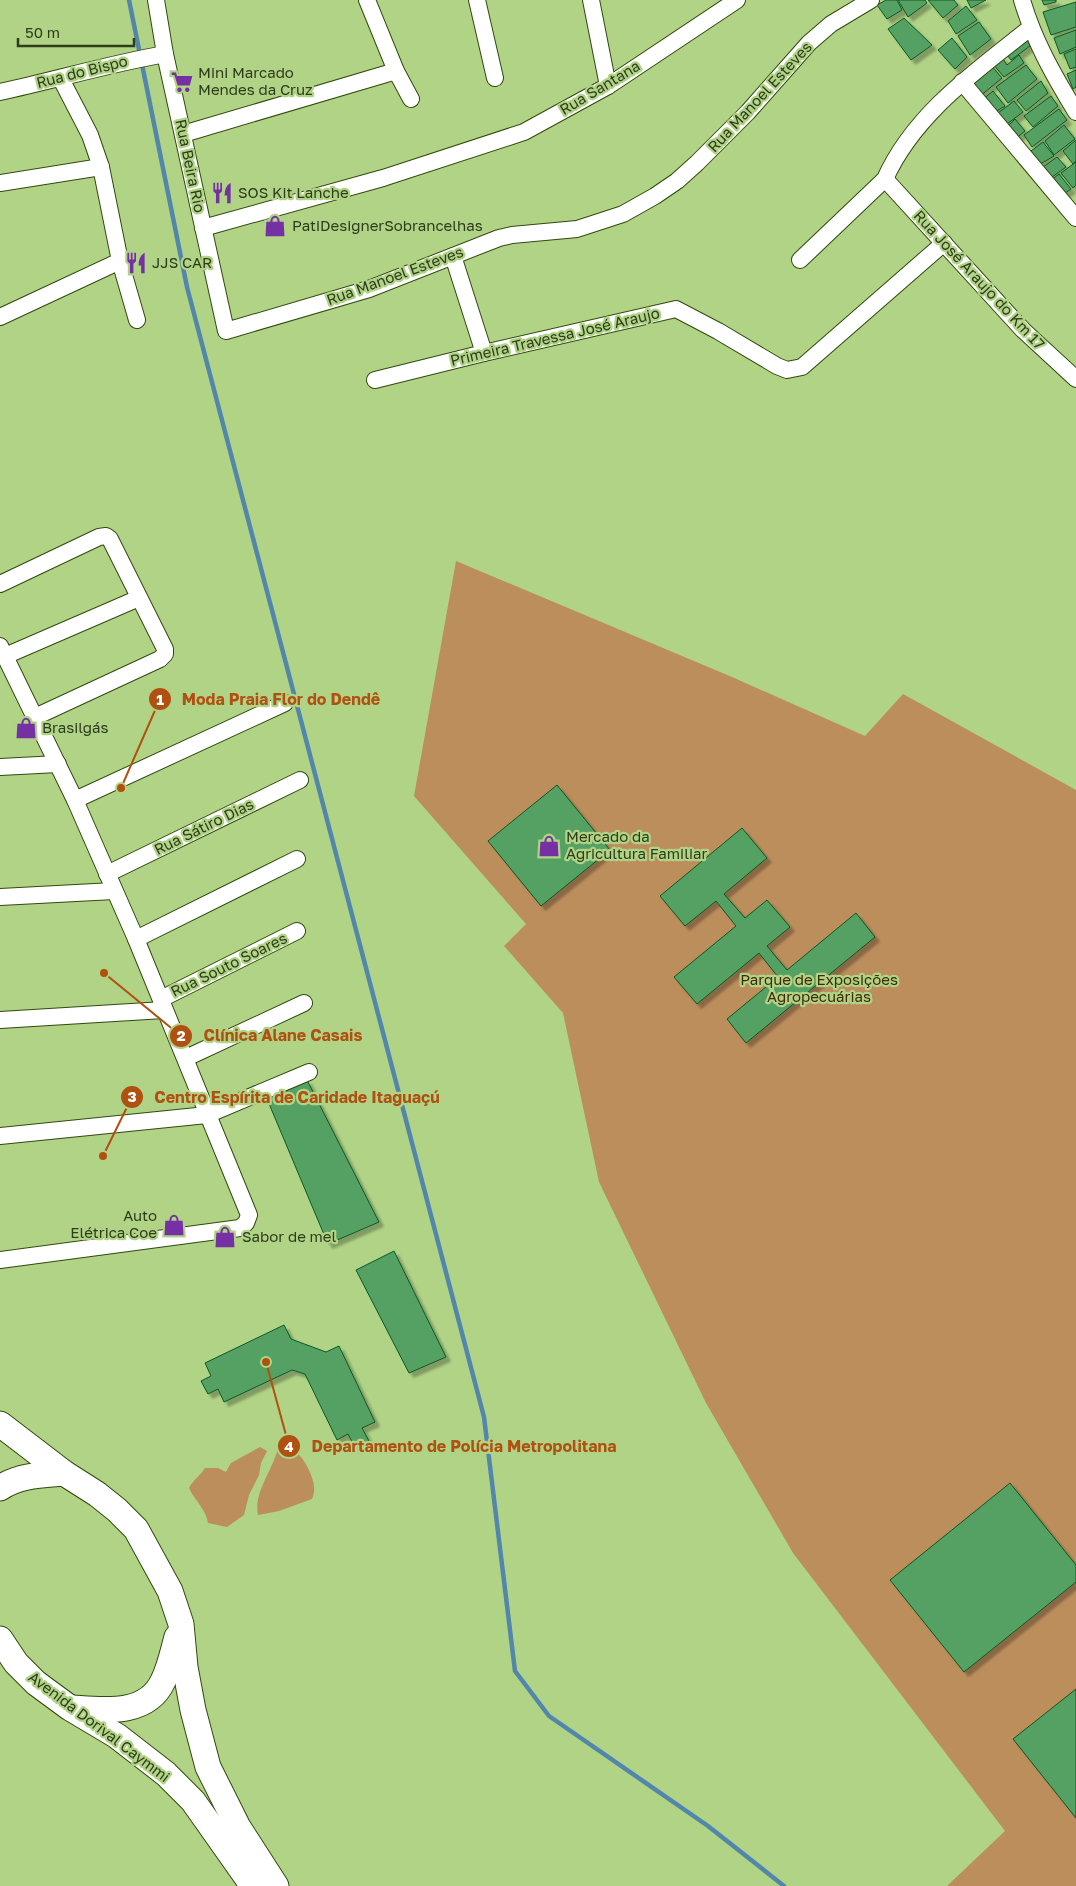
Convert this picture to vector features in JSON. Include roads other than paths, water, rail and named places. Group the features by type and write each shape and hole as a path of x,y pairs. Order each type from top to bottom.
{"main road":[{"path":"0,1424 64,1473 97,1494 136,1529 170,1591 181,1624 185,1667 193,1710 208,1767 238,1827 276,1886"},
{"path":"0,1488 26,1477 64,1473"},
{"path":"70,1708 112,1710 136,1706 147,1699 163,1682 181,1624"},
{"name":"Avenida Dorival Caymmi","path":"0,1639 16,1663 36,1683 70,1708 116,1736 166,1774 193,1801 253,1886"}],"street":[{"name":"Rua Beira Rio","path":"156,0 160,55 183,134 226,331"},
{"path":"477,0 495,78"},
{"path":"591,0 608,86"},
{"name":"Rua Santana","path":"203,228 452,156 524,132 608,86 737,0"},
{"name":"Rua Manoel Esteves","path":"226,331 370,288 512,235 577,229 603,222 622,214 655,196 677,181 748,112 809,43 831,24 871,0"},
{"path":"1022,0 1030,28 1050,70 1076,112"},
{"path":"373,2 396,71 411,99"},
{"path":"800,260 885,179 893,162 920,124 962,82 1030,28"},
{"name":"Rua do Bispo","path":"0,92 160,55"},
{"path":"183,134 396,71"},
{"path":"61,79 90,135 101,167 120,261 137,320"},
{"path":"962,82 1076,218"},
{"path":"0,183 101,167"},
{"name":"Rua José Araujo do Km 17","path":"885,179 1023,330 1076,379"},
{"name":"Primeira Travessa José Araujo","path":"375,380 484,353 676,310 718,331 777,366 787,370 795,370 802,367 944,243"},
{"path":"453,256 484,353"},
{"path":"0,317 120,261"},
{"path":"0,584 99,537 106,536 110,539 165,649 165,654 160,659 34,717"},
{"path":"0,1260 240,1228 246,1224 249,1215 207,1115 186,1058 75,800 2,653 140,598"},
{"path":"75,800 285,703"},
{"path":"0,767 58,764"},
{"name":"Rua Sátiro Dias","path":"107,874 300,780"},
{"path":"136,939 297,859"},
{"path":"0,897 114,891"},
{"name":"Rua Souto Soares","path":"162,1004 297,931"},
{"path":"186,1058 304,1003"},
{"path":"0,1020 162,1004"},
{"path":"0,1136 207,1115 309,1072"}],"waterway":[{"path":"129,0 187,287 484,1417 515,1671 549,1716 708,1826 784,1886"}],"place":[{"name":"Mini Marcado Mendes da Cruz","path":"182,82"},
{"name":"SOS Kit Lanche","path":"222,193"},
{"name":"PatiDesignerSobrancelhas","path":"275,226"},
{"name":"JJS CAR","path":"136,263"},
{"name":"Brasilgás","path":"26,728"},
{"name":"Moda Praia Flor do Dendê","path":"121,788"},
{"name":"Mercado da Agricultura Familiar","path":"549,846"},
{"name":"Clínica Alane Casais","path":"104,973"},
{"name":"Centro Espírita de Caridade Itaguaçú","path":"103,1156"},
{"name":"Auto Elétrica Coe","path":"174,1225"},
{"name":"Sabor de mel","path":"225,1237"},
{"name":"Departamento de Polícia Metropolitana","path":"266,1362"}],"park label":[{"name":"Parque de Exposições Agropecuárias","path":"819,988"}]}
